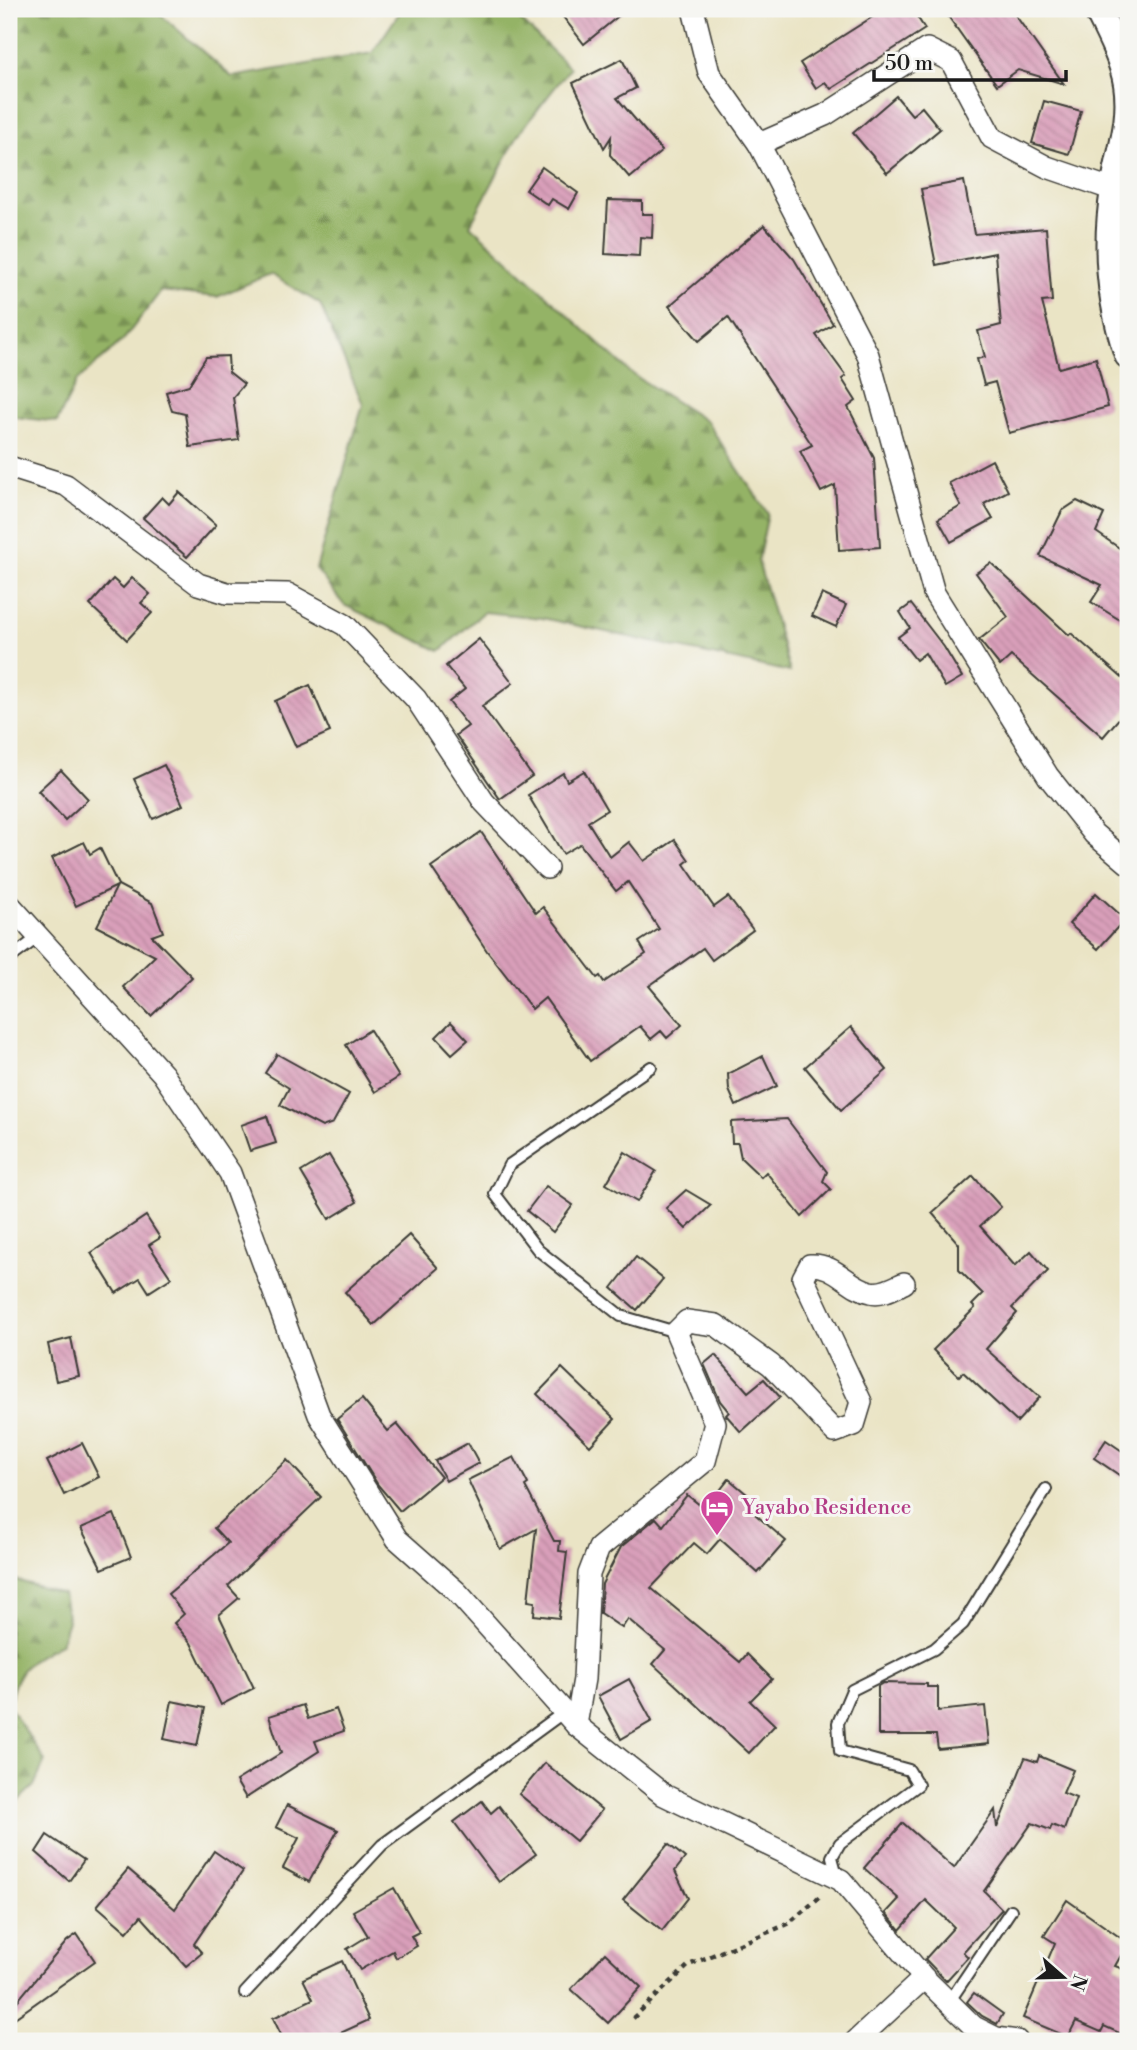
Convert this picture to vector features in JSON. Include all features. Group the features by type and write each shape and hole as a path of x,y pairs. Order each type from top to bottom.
{"street":[{"path":"693,9 709,73 759,144 868,355 933,593 1048,776 1094,834 1128,863"},
{"path":"1097,9 1127,83 1128,135 1114,190 1109,261 1119,328 1128,355"},
{"path":"759,144 825,115 927,49 951,61 992,138 1047,167 1114,190"},
{"path":"9,467 66,485 198,584 227,593 288,594 345,625 416,699 484,802 547,868"},
{"path":"9,904 37,939 163,1074 230,1173 319,1415 397,1539 457,1591 570,1718 664,1795 841,1880 924,1978 974,2027 996,2038 1017,2041"},
{"path":"570,1718 584,1679 589,1574 599,1548 705,1461 715,1423 676,1332 687,1321 716,1325 771,1365 835,1432 854,1425 861,1402 803,1278 810,1265 822,1264 871,1293 884,1292 904,1283"},
{"path":"856,2041 924,1978"}],"lane":[{"path":"9,960 37,939"},
{"path":"651,1067 509,1165 495,1194 538,1250 621,1316 676,1332"},
{"path":"841,1880 833,1868 832,1857 840,1843 918,1785 909,1770 840,1751 838,1723 852,1690 934,1649 963,1624 1046,1489"},
{"path":"245,1993 382,1845 570,1718"},
{"path":"949,2002 1011,1910"}],"path":[{"path":"633,2018 689,1965 788,1923 841,1880"}],"green space":[{"path":"9,9 154,9 232,77 372,53 402,9 509,9 570,68 518,135 470,225 631,373 707,422 768,514 758,561 790,672 542,618 484,612 440,651 344,605 316,569 363,404 320,304 270,274 217,297 161,291 124,339 77,381 57,422 9,416"},
{"path":"9,1578 63,1594 68,1621 60,1644 31,1661 20,1674 15,1682 9,1706"},
{"path":"9,1706 45,1761 34,1786 9,1809"}],"building":[{"path":"557,9 627,9 584,44"},
{"path":"885,9 912,9 925,29 831,89 825,82 816,88 800,63"},
{"path":"970,9 1011,9 1064,84 1018,70 997,85 948,16"},
{"path":"622,59 636,88 617,98 662,151 630,178 610,155 611,137 604,148 573,83"},
{"path":"896,96 912,115 922,107 940,129 887,173 853,133"},
{"path":"1044,101 1081,111 1069,154 1032,143"},
{"path":"542,167 578,193 569,209 552,199 548,205 526,190"},
{"path":"964,181 974,234 1046,228 1052,301 1042,302 1059,368 1096,358 1108,407 1009,433 995,382 984,385 977,359 985,357 978,331 1001,325 995,253 936,265 921,189"},
{"path":"608,200 642,201 642,214 653,214 652,238 640,237 639,256 605,254"},
{"path":"764,225 794,259 833,324 816,335 846,376 842,379 856,401 848,407 874,458 880,547 839,550 835,485 821,492 800,451 812,445 728,317 699,341 669,306"},
{"path":"228,356 229,372 244,384 233,397 239,440 190,447 185,414 172,411 166,392 189,385 206,357"},
{"path":"992,460 1008,491 984,504 993,519 951,542 938,519 961,506 949,483"},
{"path":"179,492 216,525 187,557 143,518 162,497 169,504"},
{"path":"1077,501 1104,514 1096,532 1128,554 1128,625 1091,602 1102,585 1040,556 1062,511"},
{"path":"991,563 1069,635 1071,633 1128,683 1128,708 1103,737 1011,656 1000,666 979,640 1008,617 976,573"},
{"path":"132,578 150,594 141,603 152,613 127,640 90,605 113,579 123,588"},
{"path":"822,594 846,605 836,627 812,616"},
{"path":"911,604 944,647 962,677 945,687 925,653 916,660 898,637 910,628 900,612"},
{"path":"479,639 513,683 482,706 532,776 500,799 456,735 468,726 449,702 465,689 446,666"},
{"path":"310,685 330,732 296,747 275,701"},
{"path":"164,765 183,805 153,819 134,779"},
{"path":"61,770 88,799 65,820 38,791"},
{"path":"584,771 607,810 588,822 610,857 629,842 644,861 675,840 689,860 684,864 714,907 728,897 753,930 712,960 703,948 649,986 682,1025 667,1038 661,1031 651,1039 640,1026 590,1061 545,998 532,1009 487,951 431,867 481,832 536,913 543,907 597,978 600,976 604,982 646,954 639,942 659,929 628,882 616,891 580,844 563,854 528,795 563,773 567,781"},
{"path":"84,842 90,854 100,848 118,885 152,903 163,932 152,936 192,977 151,1016 123,987 155,956 97,926 117,886 76,906 52,858"},
{"path":"1096,893 1125,919 1098,949 1069,924"},
{"path":"451,1022 468,1040 452,1054 436,1037"},
{"path":"851,1027 887,1070 841,1110 805,1067"},
{"path":"370,1030 399,1077 375,1092 346,1045"},
{"path":"277,1054 349,1094 333,1123 322,1127 280,1105 289,1088 265,1073"},
{"path":"763,1056 777,1086 736,1106 729,1090 728,1074"},
{"path":"267,1116 276,1143 250,1151 241,1125"},
{"path":"787,1119 827,1172 823,1181 831,1189 802,1217 766,1172 761,1177 741,1158 738,1143 732,1143 731,1122"},
{"path":"625,1152 656,1171 637,1202 606,1184"},
{"path":"329,1155 357,1202 329,1219 301,1172"},
{"path":"973,1176 1001,1207 980,1226 1015,1266 1031,1251 1048,1271 1012,1308 1017,1313 986,1349 1040,1397 1017,1422 963,1372 959,1376 933,1350 975,1308 972,1305 983,1294 959,1270 959,1244 932,1213"},
{"path":"546,1186 573,1205 553,1232 527,1211"},
{"path":"686,1190 711,1205 686,1229 666,1208"},
{"path":"146,1216 160,1238 149,1245 171,1278 149,1292 140,1278 116,1293 91,1253"},
{"path":"409,1235 438,1268 374,1325 345,1292"},
{"path":"636,1257 663,1279 637,1310 612,1288"},
{"path":"71,1338 79,1376 56,1381 48,1344"},
{"path":"715,1355 748,1392 764,1379 780,1397 741,1432 726,1415 729,1412 720,1401 704,1364"},
{"path":"562,1368 615,1419 590,1446 537,1394"},
{"path":"362,1399 388,1431 397,1424 441,1477 400,1511 378,1485 337,1419"},
{"path":"1106,1440 1128,1455 1128,1481 1094,1458"},
{"path":"82,1443 99,1477 64,1495 47,1461"},
{"path":"468,1443 479,1463 446,1481 435,1461"},
{"path":"514,1457 528,1484 525,1486 554,1541 560,1541 559,1551 567,1552 559,1618 534,1615 535,1602 528,1601 536,1529 500,1549 468,1480"},
{"path":"287,1460 321,1497 228,1586 239,1598 219,1615 254,1688 221,1705 191,1643 174,1623 184,1614 168,1594 228,1543 214,1528"},
{"path":"729,1479 761,1506 755,1514 786,1541 758,1573 720,1539 707,1554 694,1543 651,1588 740,1662 747,1654 772,1679 750,1701 775,1725 749,1753 653,1664 665,1650 628,1619 622,1628 600,1613 602,1584 621,1547 656,1518 663,1526 687,1495 705,1509"},
{"path":"114,1514 131,1557 102,1569 81,1528"},
{"path":"629,1679 652,1721 621,1739 598,1696"},
{"path":"883,1683 927,1684 927,1687 938,1687 938,1711 985,1706 989,1744 938,1749 936,1735 878,1735 878,1686"},
{"path":"172,1701 205,1708 197,1746 164,1739"},
{"path":"303,1705 308,1719 336,1709 344,1731 315,1741 319,1751 246,1798 236,1781 281,1753 269,1716"},
{"path":"1039,1756 1073,1770 1063,1793 1076,1798 1064,1830 1052,1825 1050,1830 1032,1823 984,1891 1002,1909 963,1952 968,1957 946,1981 925,1959 954,1927 926,1900 900,1930 886,1913 899,1899 864,1868 903,1823 954,1868 995,1810 997,1828 1025,1758 1037,1762"},
{"path":"545,1763 602,1810 576,1841 519,1794"},
{"path":"482,1801 491,1813 499,1806 536,1854 499,1882 454,1822"},
{"path":"287,1805 338,1830 309,1882 283,1868 299,1838 276,1827"},
{"path":"47,1835 84,1860 69,1881 36,1852"},
{"path":"668,1844 685,1858 675,1871 688,1898 662,1931 623,1900"},
{"path":"214,1851 243,1871 194,1944 202,1953 186,1966 141,1916 127,1932 97,1906 128,1869 175,1909"},
{"path":"394,1888 419,1932 411,1936 417,1946 396,1958 393,1951 360,1970 347,1949 368,1936 353,1911"},
{"path":"1067,1900 1128,1943 1115,1966 1128,1971 1128,2037 1104,2026 1101,2032 1076,2021 1068,2037 1023,2018 1055,1943 1044,1936"},
{"path":"77,1934 95,1961 9,2022 9,2011 67,1941"},
{"path":"605,1953 641,1987 608,2023 571,1989"},
{"path":"342,1961 369,2020 323,2041 284,2041 273,2018 313,1999 303,1979"},
{"path":"974,1993 1003,2014 997,2024 982,2016 967,2002"}],"place":[{"name":"Yayabo Residence","path":"717,1537"}]}
